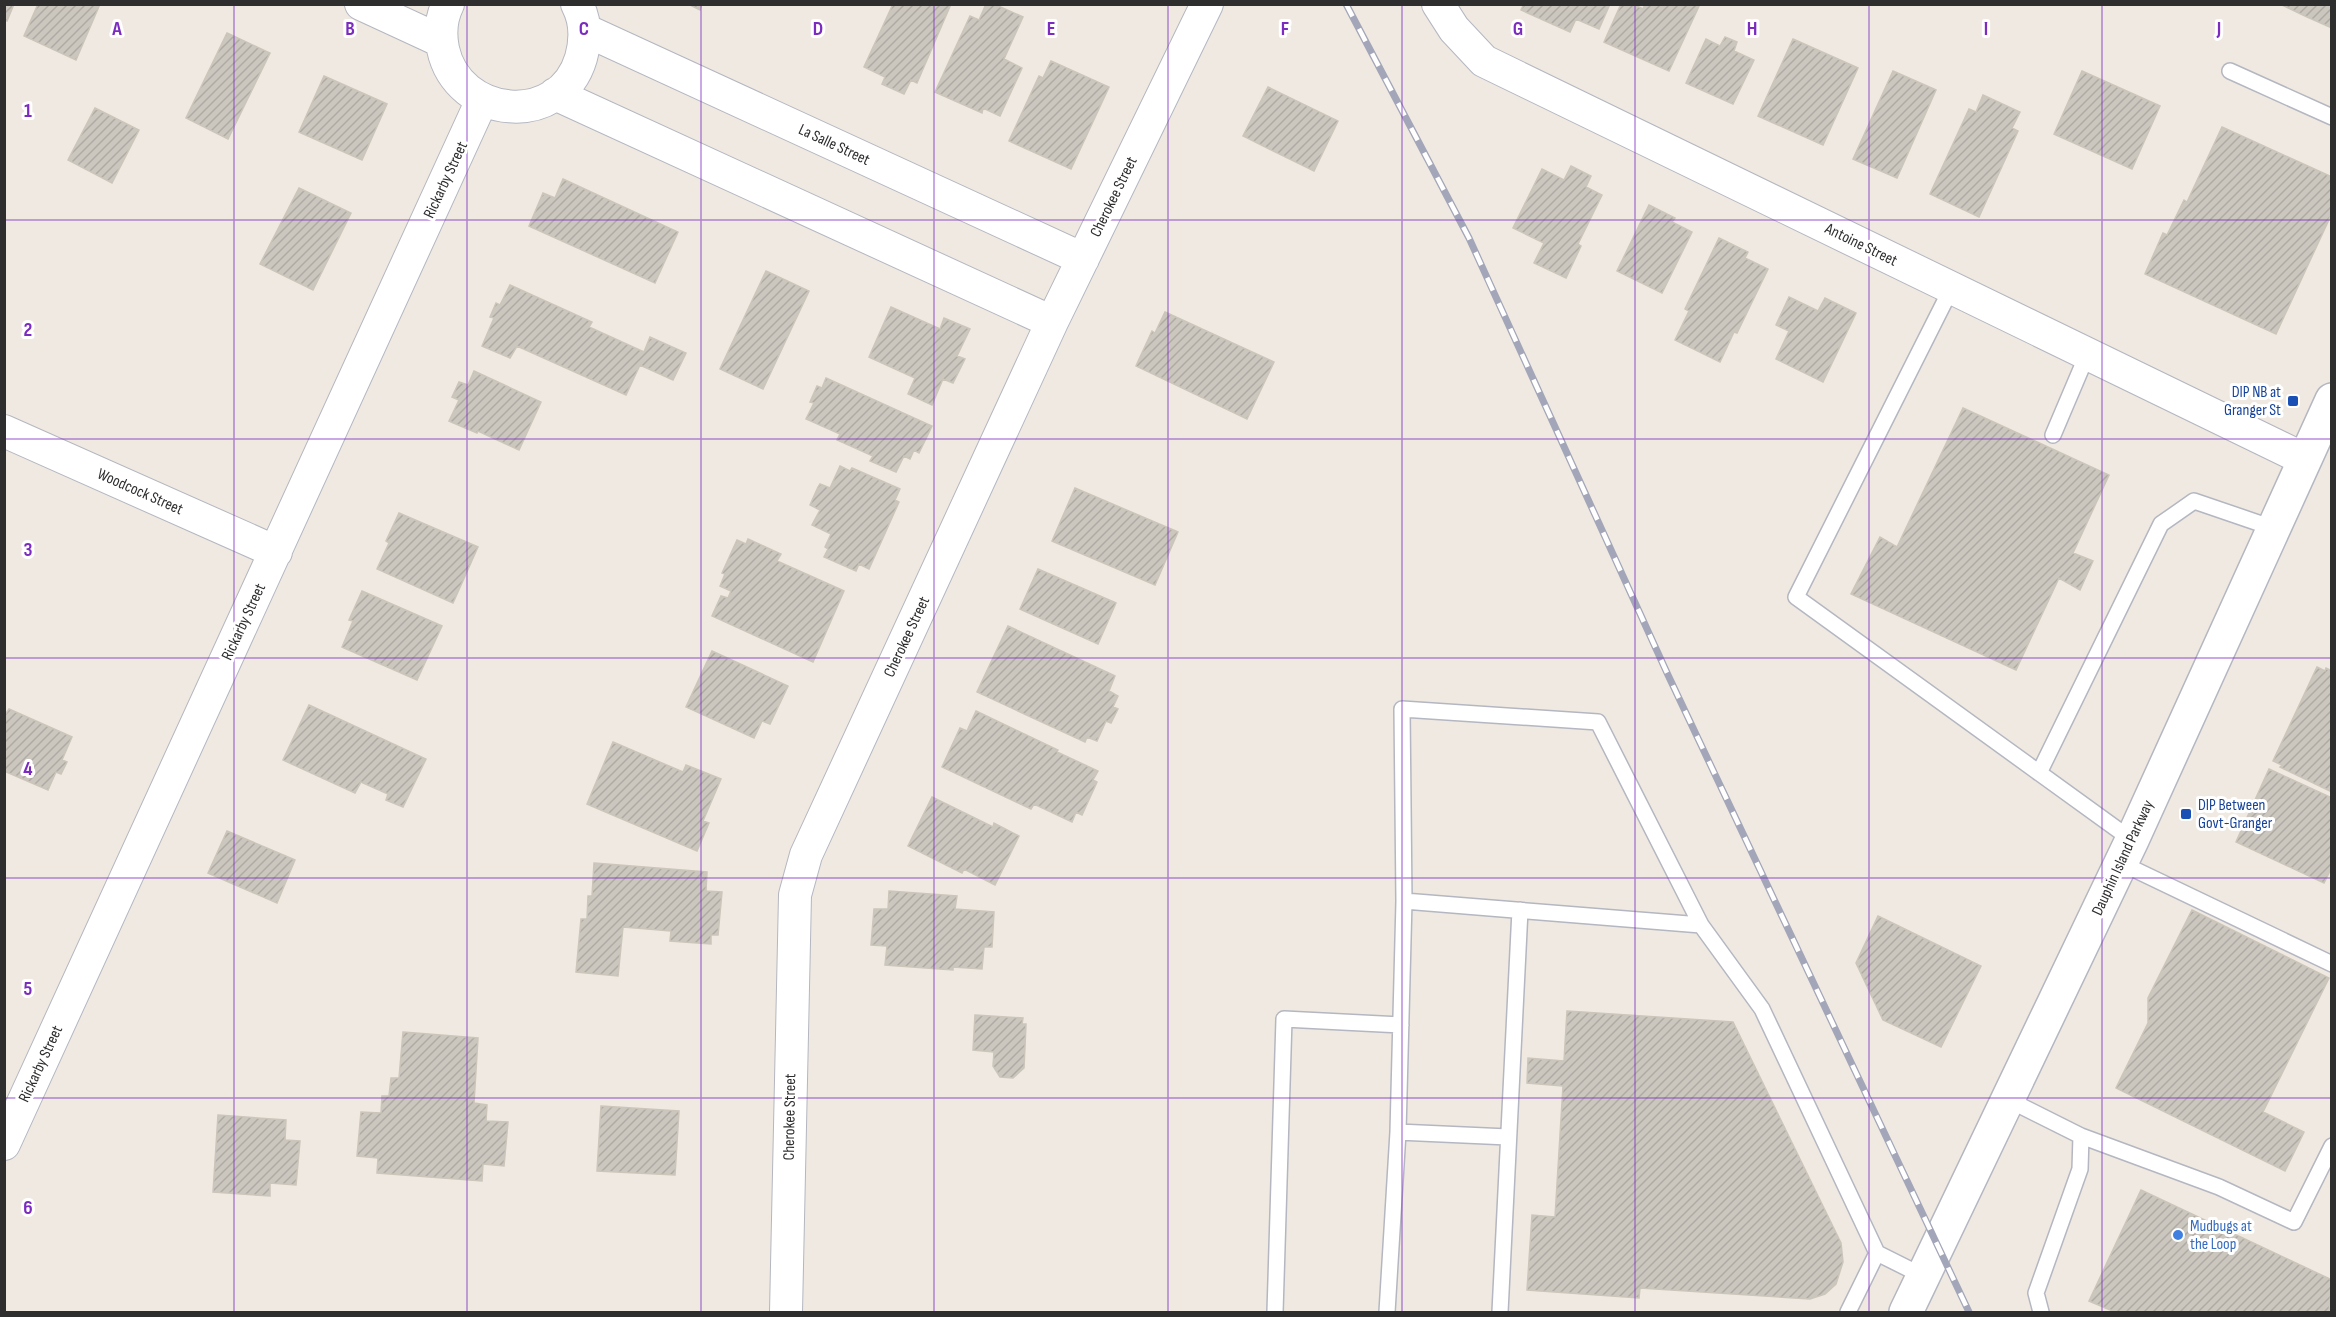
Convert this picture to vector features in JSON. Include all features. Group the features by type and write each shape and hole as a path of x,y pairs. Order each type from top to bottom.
{"main road":[{"name":"Dauphin Island Parkway","path":"1906,1312 2127,851 2331,400"}],"street":[{"path":"361,4 441,41"},
{"path":"448,4 442,24 441,41 445,59 453,76 467,90 482,100 501,106 520,107 538,103 555,94 568,81 579,66 584,48 581,17"},
{"name":"Cherokee Street","path":"786,1312 795,895 806,855 1052,322 1207,4"},
{"name":"Antoine Street","path":"1438,4 1454,29 1484,61 2304,459"},
{"name":"La Salle Street","path":"581,17 1083,259"},
{"path":"555,94 1052,322"},
{"name":"Rickarby Street","path":"5,1140 482,100"},
{"name":"Woodcock Street","path":"4,431 276,552"}],"lane":[{"path":"2230,71 2331,117"},
{"path":"1951,289 1796,597 2039,773 2127,851 2331,964"},
{"path":"2053,435 2087,355"},
{"path":"2039,773 2161,524 2194,501 2273,528"},
{"path":"1387,1312 1398,1132 1401,1026 1404,901 1402,709 1598,722 1701,925 1762,1009 1877,1253 1923,1276"},
{"path":"1404,901 1701,925"},
{"path":"1500,1312 1520,910"},
{"path":"1275,1312 1284,1019 1401,1026"},
{"path":"2007,1099 2081,1136 2219,1187 2294,1222 2331,1146"},
{"path":"1398,1132 1508,1137"},
{"path":"2041,1312 2036,1293 2080,1169 2081,1136"},
{"path":"1848,1312 1877,1253"}],"building":[{"path":"4,4 14,4 7,21 4,20"},
{"path":"38,4 100,4 76,60 24,36"},
{"path":"688,4 702,4 700,10"},
{"path":"893,4 951,4 917,83 911,80 904,94 882,84 885,77 864,67"},
{"path":"986,4 994,4 1023,17 1004,59 1022,68 1000,116 983,108 982,113 935,92 970,16 979,20"},
{"path":"1524,4 1610,4 1599,29 1576,19 1570,32 1521,10"},
{"path":"1621,4 1633,4 1643,9 1645,4 1700,4 1669,71 1604,42"},
{"path":"2280,4 2332,4 2332,28 2305,16"},
{"path":"227,33 270,53 228,139 186,118"},
{"path":"1725,37 1737,42 1734,51 1754,60 1733,104 1686,83 1706,39 1720,46"},
{"path":"1793,39 1858,68 1823,145 1758,116"},
{"path":"1051,61 1109,87 1071,169 1009,141 1039,76 1043,78"},
{"path":"1893,71 1936,90 1897,178 1853,159"},
{"path":"2082,71 2160,106 2132,169 2054,134"},
{"path":"324,76 387,104 362,160 299,132"},
{"path":"1268,87 1338,121 1314,171 1243,136"},
{"path":"1983,95 2020,112 2012,128 2018,131 1979,217 1930,194 1969,109 1976,112"},
{"path":"95,108 139,130 112,183 68,160"},
{"path":"2222,127 2332,177 2332,213 2276,334 2145,274 2163,233 2167,235 2184,200 2187,202"},
{"path":"1571,166 1591,176 1586,187 1602,195 1578,244 1581,246 1566,278 1534,263 1544,243 1513,228 1542,169 1564,180"},
{"path":"563,179 678,232 655,283 529,226 543,193 555,198"},
{"path":"299,188 351,213 313,290 260,264"},
{"path":"1649,205 1675,218 1672,222 1692,232 1662,293 1617,271"},
{"path":"1719,238 1748,252 1745,258 1768,269 1737,333 1734,332 1720,362 1675,340 1689,311 1685,309"},
{"path":"766,271 809,291 763,389 720,369"},
{"path":"510,285 592,322 589,327 644,352 650,337 686,353 673,380 640,365 626,395 517,346 510,358 482,346 494,318 490,317 496,303 500,305"},
{"path":"1789,297 1818,311 1825,298 1856,313 1823,382 1776,359 1789,331 1776,325"},
{"path":"891,307 940,329 944,318 970,329 957,356 965,359 953,383 943,379 932,405 908,394 915,378 869,357"},
{"path":"1165,312 1274,362 1247,419 1136,366 1152,331 1155,333"},
{"path":"474,371 541,402 519,450 478,431 477,433 449,421 459,400 452,397 459,382 468,385"},
{"path":"826,378 932,426 919,453 914,450 910,459 904,456 896,472 870,461 873,456 837,440 840,434 806,419 814,403 810,402 817,386 822,388"},
{"path":"1963,408 2109,475 2073,553 2093,561 2080,590 2059,578 2016,670 1851,594 1880,537 1897,547"},
{"path":"840,466 850,471 852,468 900,489 895,500 899,502 869,569 859,564 856,571 824,557 828,549 825,547 831,534 812,525 820,510 810,505 818,487 820,484 830,488"},
{"path":"1075,488 1178,532 1155,585 1052,541"},
{"path":"399,513 478,547 453,603 377,569 389,543 386,541"},
{"path":"748,539 781,554 777,561 844,591 813,662 712,616 721,596 728,598 731,591 720,586 725,574 722,573 737,540 746,544"},
{"path":"1038,569 1116,603 1098,644 1020,609"},
{"path":"362,591 442,626 417,680 342,647 353,621 349,620"},
{"path":"1008,626 1115,676 1109,691 1118,696 1113,707 1118,709 1111,723 1106,721 1097,741 1087,737 1085,742 977,692"},
{"path":"712,651 788,686 770,724 762,721 754,738 686,707"},
{"path":"2317,667 2325,671 2326,668 2332,671 2332,792 2280,767 2282,765 2273,761"},
{"path":"309,705 426,759 403,807 386,800 388,794 361,782 355,793 283,760"},
{"path":"9,709 72,737 62,760 67,762 61,774 56,772 48,790 4,771 4,716"},
{"path":"976,711 1098,771 1093,780 1097,782 1082,815 1076,812 1072,822 1034,804 1031,809 942,767 960,728 967,731"},
{"path":"613,742 683,772 686,765 721,779 703,821 709,823 697,851 587,804"},
{"path":"2269,769 2332,798 2332,867 2324,883 2236,842"},
{"path":"932,797 993,827 994,823 1019,836 995,885 964,869 962,873 908,846"},
{"path":"227,831 295,860 277,903 208,873"},
{"path":"594,863 707,872 706,891 722,892 718,935 711,935 711,944 670,941 671,931 623,927 618,976 576,972 581,919 587,919 588,896 592,896"},
{"path":"889,891 957,896 955,909 994,912 992,947 984,947 982,969 953,967 953,970 885,965 887,946 871,945 874,909 888,909"},
{"path":"2192,910 2329,978 2263,1112 2304,1132 2285,1171 2116,1088 2148,1023 2148,998"},
{"path":"1878,916 1981,966 1941,1047 1883,1020 1856,963"},
{"path":"1567,1011 1733,1022 1841,1243 1843,1262 1836,1284 1825,1294 1810,1299 1640,1288 1639,1298 1527,1290 1532,1215 1555,1217 1563,1086 1527,1083 1528,1058 1564,1061"},
{"path":"975,1015 1023,1018 1022,1024 1026,1024 1024,1068 1013,1078 1000,1077 993,1066 994,1052 973,1050"},
{"path":"403,1032 478,1038 474,1103 487,1105 486,1121 508,1122 504,1166 483,1164 482,1181 377,1173 378,1158 357,1156 361,1112 381,1113 382,1096 389,1096 391,1078 399,1078"},
{"path":"601,1106 679,1111 675,1175 597,1171"},
{"path":"218,1115 286,1120 285,1140 300,1141 296,1185 270,1183 270,1196 213,1192"},
{"name":"Mudbugs at the Loop","path":"2141,1190 2332,1280 2329,1312 2115,1312 2089,1301"}],"railway":[{"path":"1346,4 1469,238 1668,675 1969,1312"}],"place":[{"name":"DIP NB at Granger St","path":"2293,401"},
{"name":"DIP Between Govt-Granger","path":"2186,814"},
{"name":"Mudbugs at the Loop","path":"2178,1235"}]}
